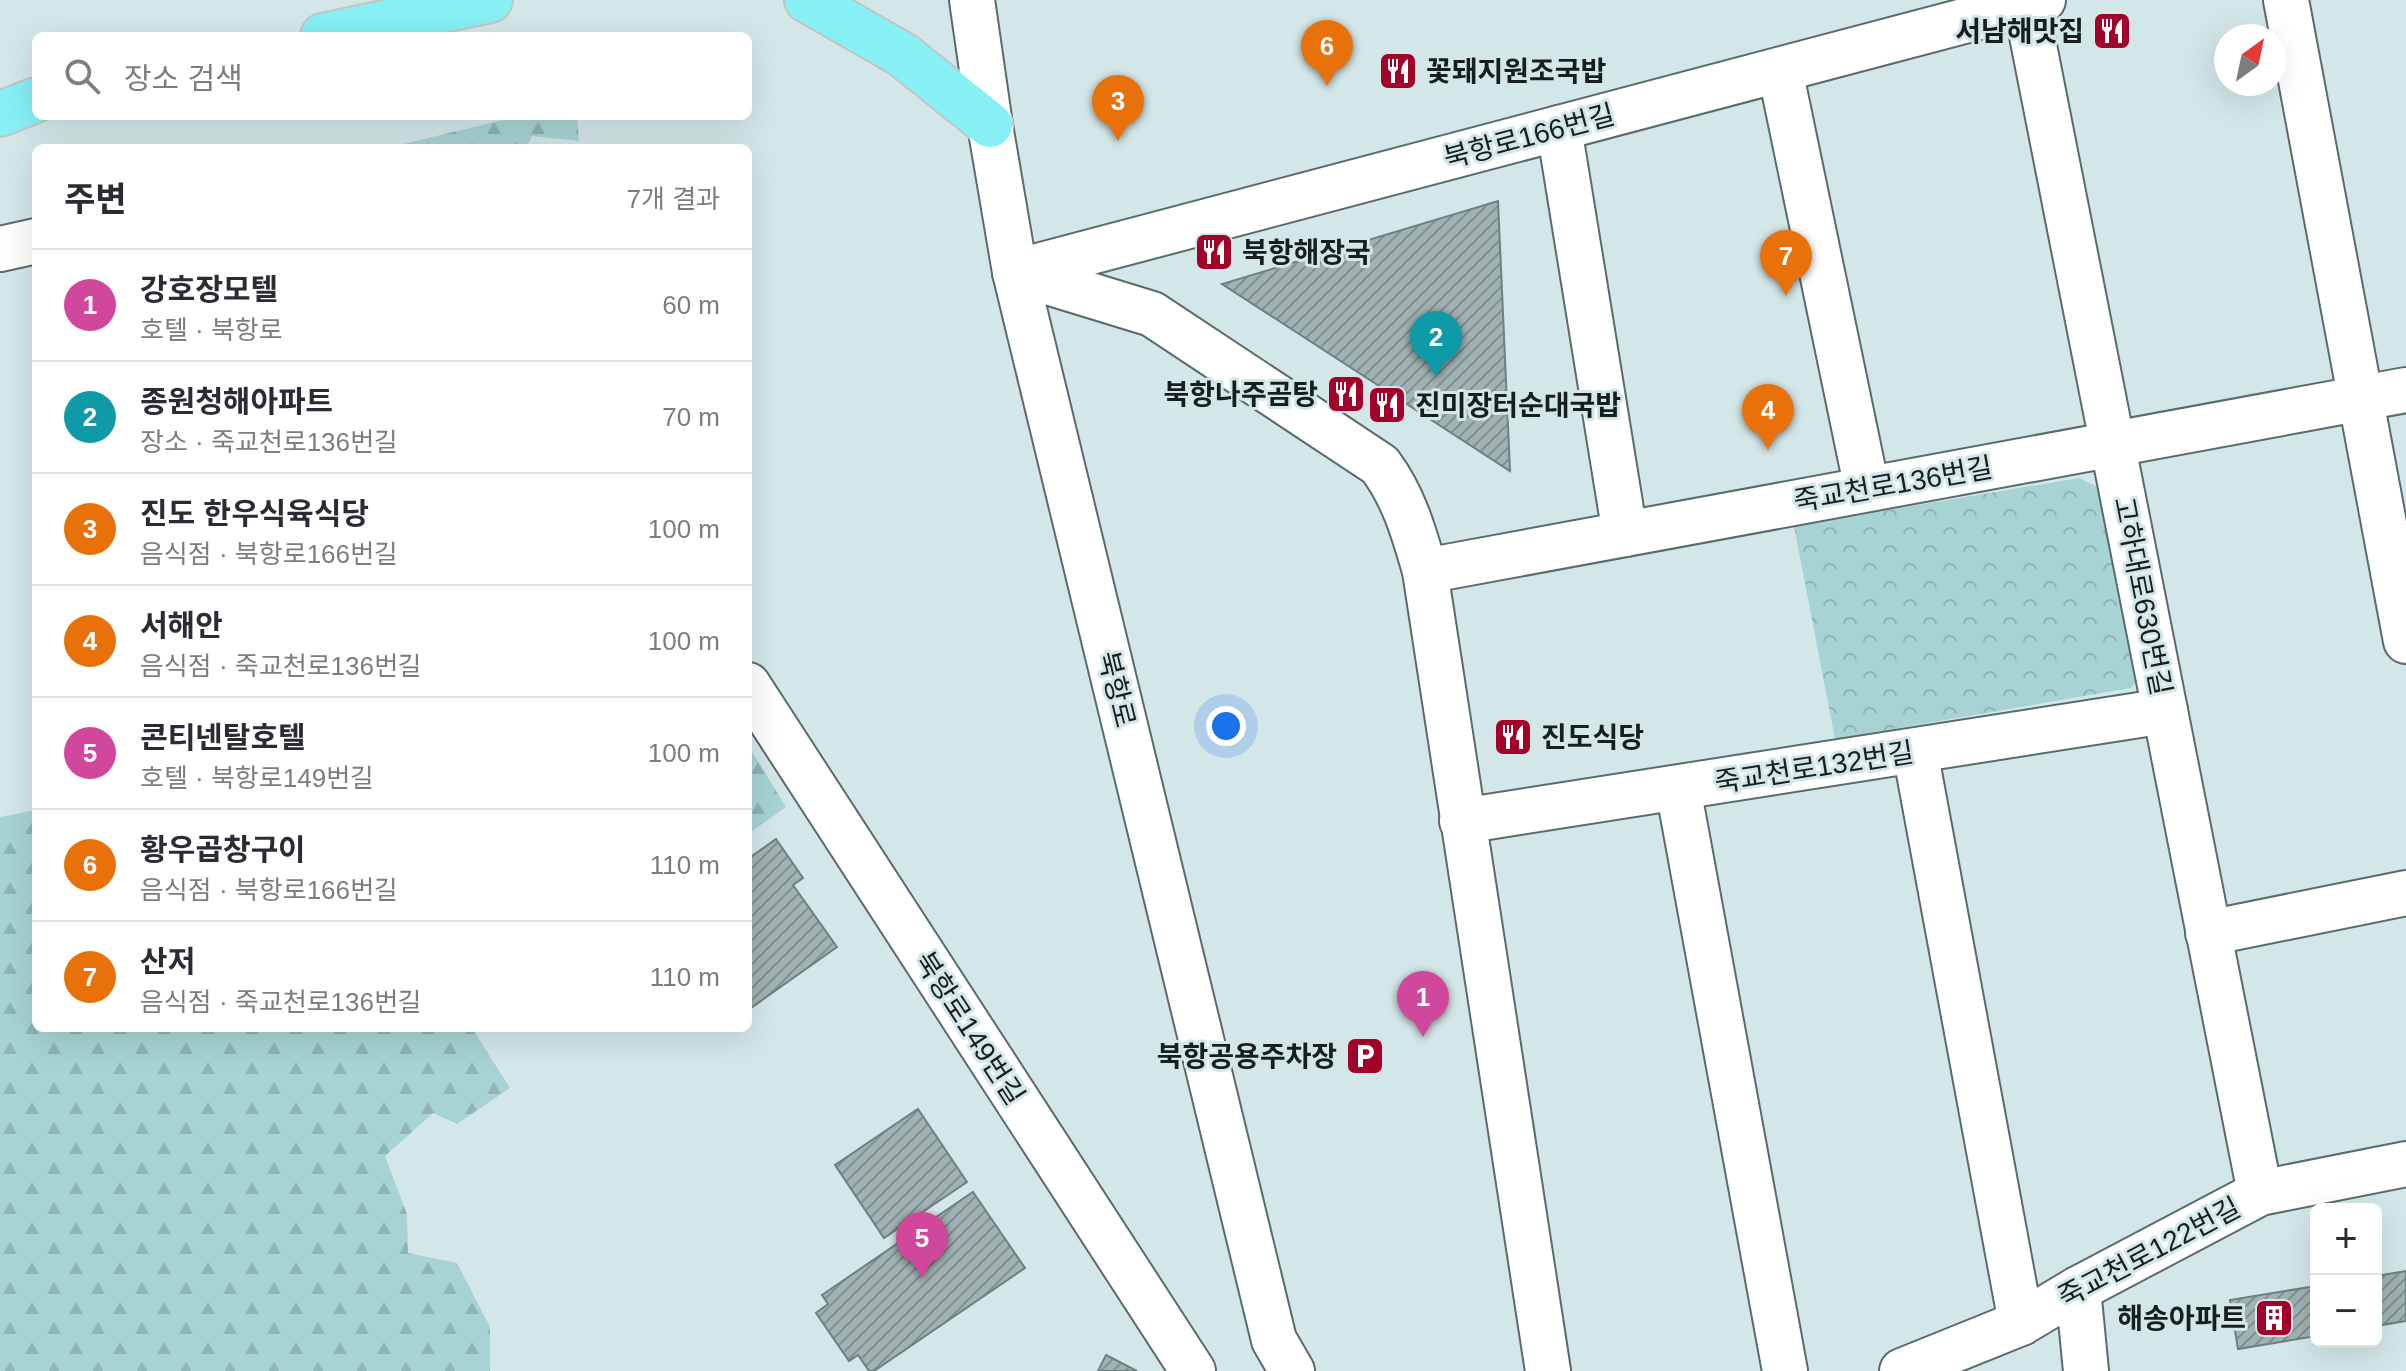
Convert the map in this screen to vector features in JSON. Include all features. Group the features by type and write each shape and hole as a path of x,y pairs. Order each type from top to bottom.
{"main road":[{"path":"342,32 490,0"},
{"path":"807,0 903,55 990,125"},
{"path":"0,93 32,97"},
{"path":"0,103 32,98"},
{"path":"0,114 32,99"}],"street":[{"name":"북항로","path":"972,0 1015,272 1274,1340 1292,1371"},
{"path":"2286,0 2406,641"},
{"name":"북항로166번길","path":"1015,272 2031,2"},
{"name":"고하대로630번길","path":"2031,2 2112,444 2260,1193"},
{"path":"1780,70 1867,489"},
{"path":"1559,128 1625,534"},
{"path":"1015,272 1152,314 1380,465 1394,483 1408,515 1425,571 1548,1371"},
{"name":"죽교천로136번길","path":"1425,571 2406,390"},
{"name":"북항로149번길","path":"752,691 1193,1371"},
{"name":"죽교천로132번길","path":"1462,821 2165,711"},
{"path":"1915,751 2021,1323"},
{"path":"1678,788 1785,1371"},
{"path":"2208,933 2406,893"},
{"name":"죽교천로122번길","path":"1902,1371 2021,1323 2078,1289 2260,1193 2406,1164"},
{"path":"2078,1289 2086,1371"}],"green space":[{"path":"502,120 577,120 579,141 532,136 528,144 404,144"},
{"path":"2079,478 2108,492 2144,670 2131,688 1835,739 1794,526"},
{"path":"752,752 786,807 752,831"},
{"path":"32,811 32,1032 475,1032 510,1088 457,1124 433,1113 385,1156 407,1214 408,1253 457,1263 490,1327 490,1371 0,1371 0,817"}],"building":[{"path":"1498,201 1510,471 1222,284"},
{"path":"776,839 803,878 793,885 837,947 752,1007 752,856"},
{"path":"918,1109 967,1182 884,1238 835,1165"},
{"path":"973,1192 1025,1268 874,1371 869,1371 858,1355 849,1361 816,1313 828,1304 822,1295"},
{"path":"2406,1271 2406,1321 2382,1325 2382,1275"},
{"name":"해송아파트","path":"2310,1287 2310,1337 2238,1349 2230,1300"},
{"path":"1106,1355 1137,1371 1098,1371"}],"place":[{"name":"서남해맛집","path":"2112,31"},
{"name":"꽃돼지원조국밥","path":"1398,71"},
{"name":"황우곱창구이","path":"1327,86"},
{"name":"진도 한우식육식당","path":"1118,141"},
{"name":"북항해장국","path":"1214,252"},
{"name":"산저","path":"1786,296"},
{"name":"종원청해아파트","path":"1436,377"},
{"name":"북항나주곰탕","path":"1346,394"},
{"name":"진미장터순대국밥","path":"1387,405"},
{"name":"서해안","path":"1768,450"},
{"name":"진도식당","path":"1513,737"},
{"name":"강호장모텔","path":"1423,1037"},
{"name":"북항공용주차장","path":"1365,1056"},
{"name":"콘티넨탈호텔","path":"922,1278"},
{"name":"해송아파트","path":"2274,1318"}]}
